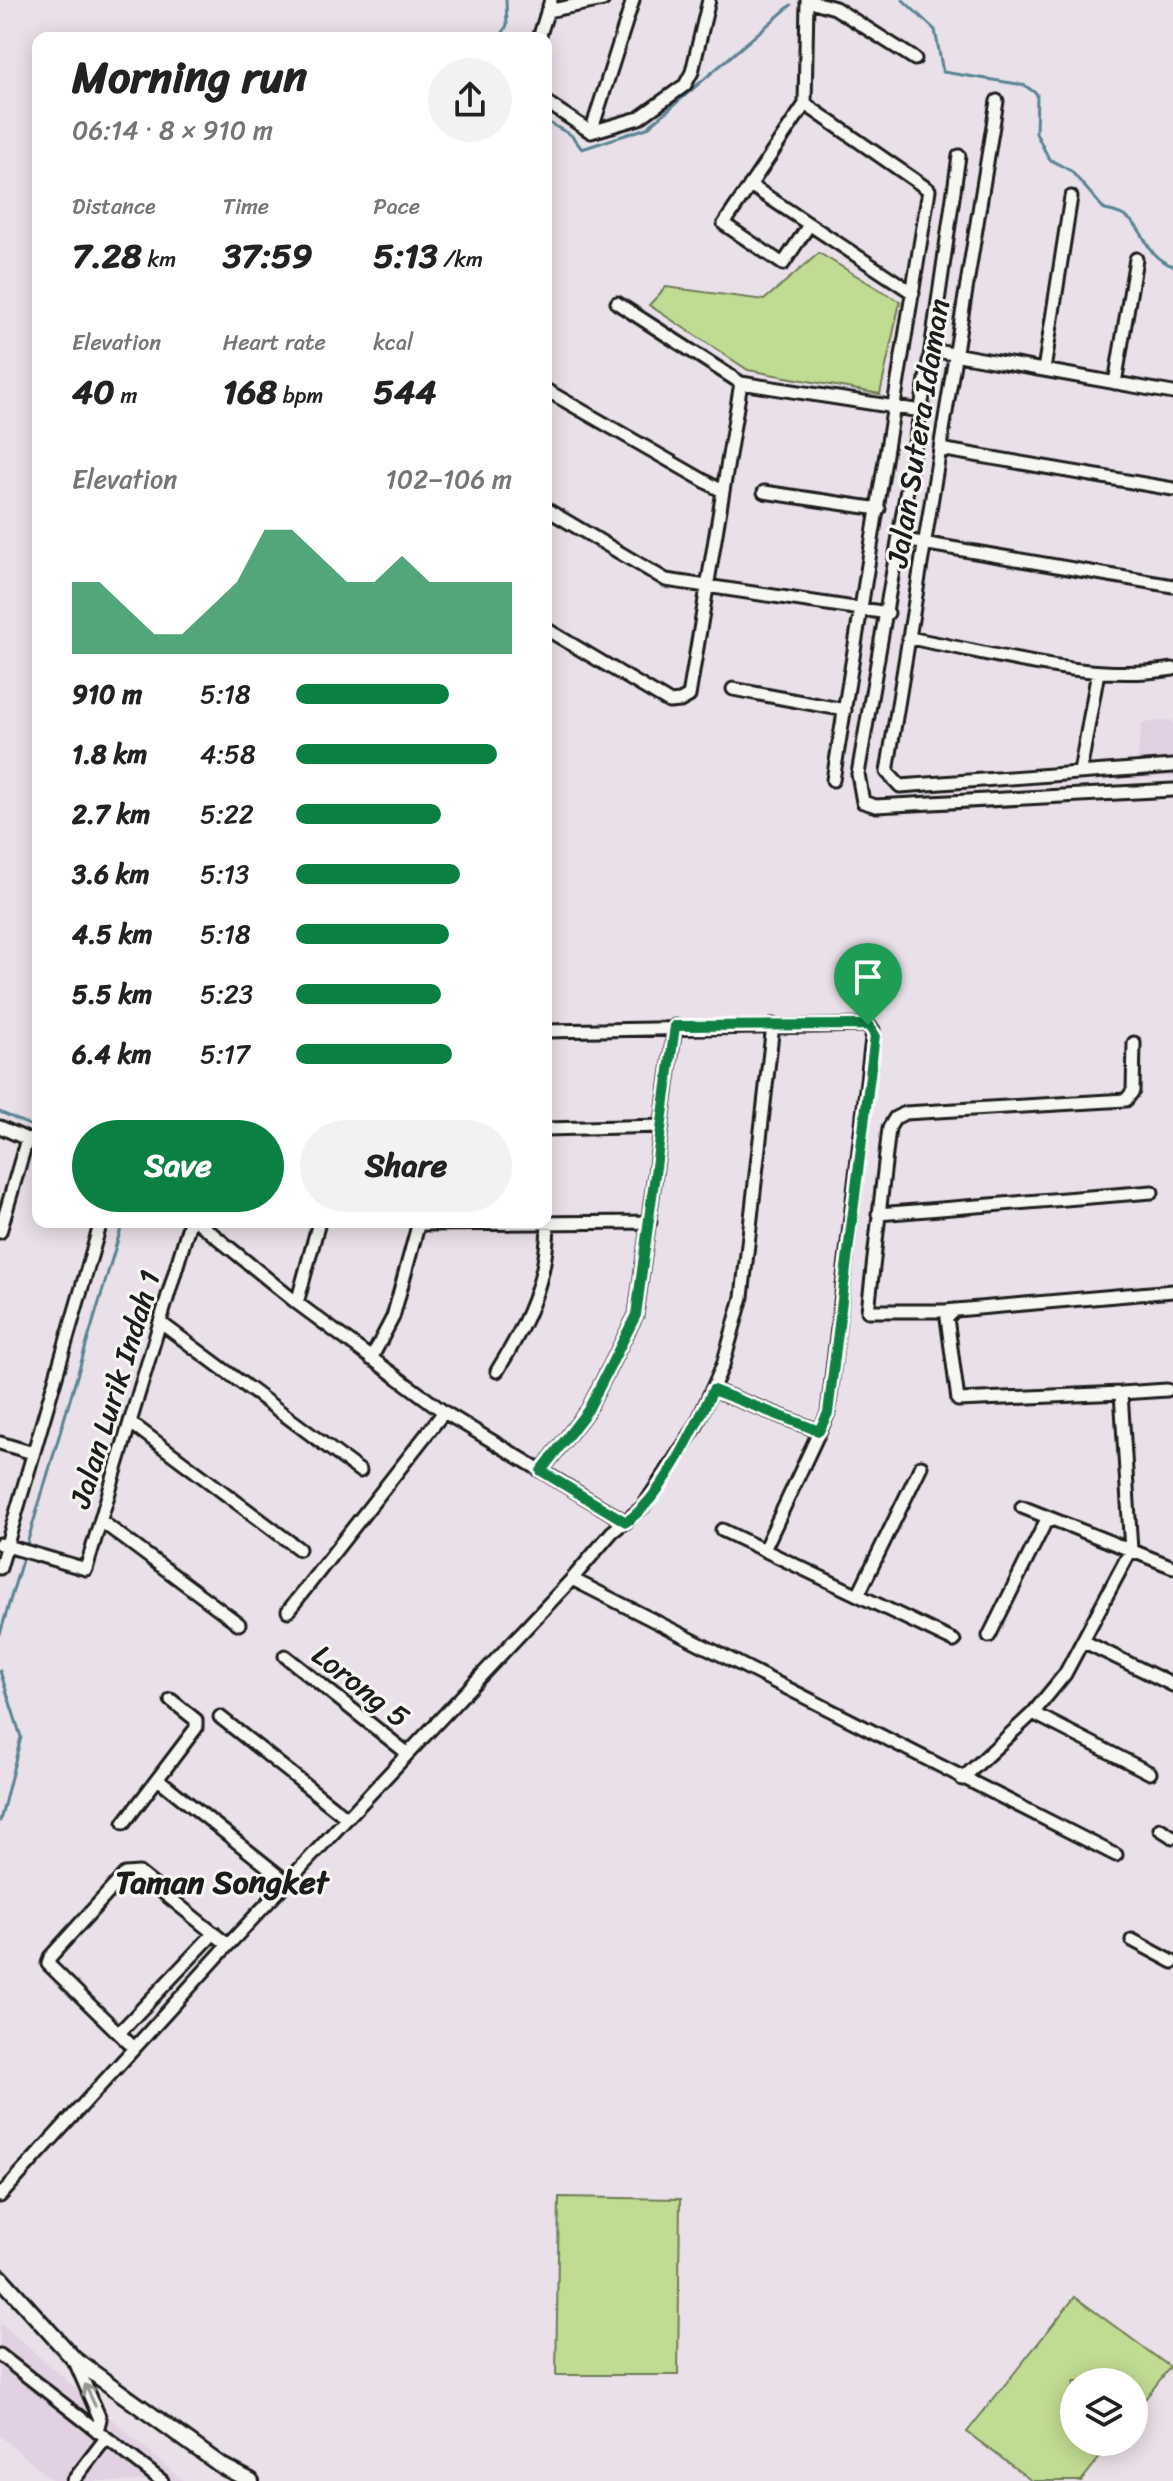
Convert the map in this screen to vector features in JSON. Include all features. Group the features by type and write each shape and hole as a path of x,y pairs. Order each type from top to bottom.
{"main road":[{"path":"0,2277 74,2359 222,2466 251,2481"}],"street":[{"path":"541,32 549,6 603,0"},
{"path":"591,132 633,0"},
{"path":"552,106 591,132 639,118 685,85 692,72 709,0"},
{"path":"809,225 783,264 727,229 725,217 805,104 807,0 835,8 915,59"},
{"name":"Jalan Sutera Idaman","path":"997,101 887,772 900,786 1080,772"},
{"path":"805,104 929,190 833,780"},
{"path":"959,156 931,350 858,774 863,802 876,806 1173,790"},
{"path":"750,185 913,293"},
{"path":"1044,370 1071,197"},
{"path":"1115,383 1136,259"},
{"path":"617,303 741,383 921,411"},
{"path":"931,350 1173,393"},
{"path":"552,633 669,702 689,696 741,383"},
{"path":"552,393 722,491"},
{"path":"940,449 1173,489"},
{"path":"764,492 879,509"},
{"path":"552,513 666,580 888,613"},
{"path":"899,539 1173,586"},
{"path":"909,638 1098,672 1146,673 1173,669"},
{"path":"1098,672 1080,772 1173,766"},
{"path":"733,689 845,710"},
{"path":"0,2196 228,1945 572,1579 612,1532 639,1513 651,1495 695,1428 713,1390 742,1297 773,1025"},
{"path":"552,1031 675,1026 868,1025 875,1035 828,1413 764,1550"},
{"path":"541,1471 588,1410 636,1315 675,1026"},
{"path":"1134,1043 1133,1091 1126,1100 905,1113 895,1118 889,1128 868,1311 955,1310 1173,1291"},
{"path":"552,1129 662,1126"},
{"path":"0,1127 32,1142"},
{"path":"0,1232 32,1145"},
{"path":"878,1214 1152,1192"},
{"path":"552,1223 650,1222"},
{"path":"0,1568 101,1228"},
{"name":"Jalan Lurik Indah 1","path":"8,1546 86,1569 188,1228"},
{"path":"205,1228 297,1303 444,1412 626,1522"},
{"path":"297,1303 317,1228"},
{"path":"371,1359 393,1317 418,1228"},
{"path":"497,1371 524,1326 540,1290 547,1228"},
{"path":"955,1310 947,1318 958,1400 1167,1390"},
{"path":"161,1323 360,1471"},
{"path":"713,1390 819,1431"},
{"path":"962,1779 1033,1713 1065,1674 1131,1550 1121,1393"},
{"path":"288,1611 444,1412"},
{"path":"131,1423 299,1549"},
{"path":"0,1443 33,1453"},
{"path":"858,1595 921,1466"},
{"path":"1022,1507 1173,1567"},
{"path":"989,1636 1047,1519"},
{"path":"101,1521 239,1624"},
{"path":"722,1530 954,1641"},
{"path":"572,1579 1116,1855"},
{"path":"1083,1641 1173,1685"},
{"name":"Lorong 5","path":"285,1656 407,1753"},
{"path":"124,1823 197,1724 171,1700"},
{"path":"1033,1713 1150,1773"},
{"path":"220,1717 347,1818"},
{"path":"158,1779 287,1882"},
{"path":"1160,1829 1173,1837"},
{"path":"134,2048 48,1964 50,1957 125,1874 139,1873 228,1945"},
{"path":"119,2033 214,1933"},
{"path":"1132,1940 1173,1962"},
{"path":"0,2355 162,2481"},
{"path":"73,2481 102,2435 100,2419 74,2359"}],"shaded area":[{"path":"1173,720 1173,776 1135,779 1142,723"},
{"path":"0,2323 185,2481 53,2481 0,2436"}],"green space":[{"path":"819,253 900,302 880,394 748,370 649,305 666,287 764,300"},
{"path":"559,2197 680,2199 678,2375 556,2375"},
{"path":"1075,2297 1170,2367 1148,2395 1148,2368 1060,2368 1060,2456 1101,2456 1081,2481 1032,2481 967,2432"}],"waterway":[{"path":"503,32 507,25 506,0"},
{"path":"903,0 935,30 943,72 1024,85 1037,94 1036,133 1049,159 1071,171 1105,210 1131,220 1153,253 1173,266"},
{"path":"552,124 571,135 582,149 647,128 791,5"},
{"path":"0,1112 32,1126"},
{"path":"0,1634 121,1228"},
{"path":"0,1671 21,1737 0,1821"}],"district":[{"name":"Taman Songket","path":"222,1882"}],"route":[{"path":"868,1025 875,1035 828,1413 819,1431 713,1390 695,1428 643,1507 626,1522 541,1471 588,1410 620,1353 636,1315 647,1255 675,1026 868,1025"}]}
